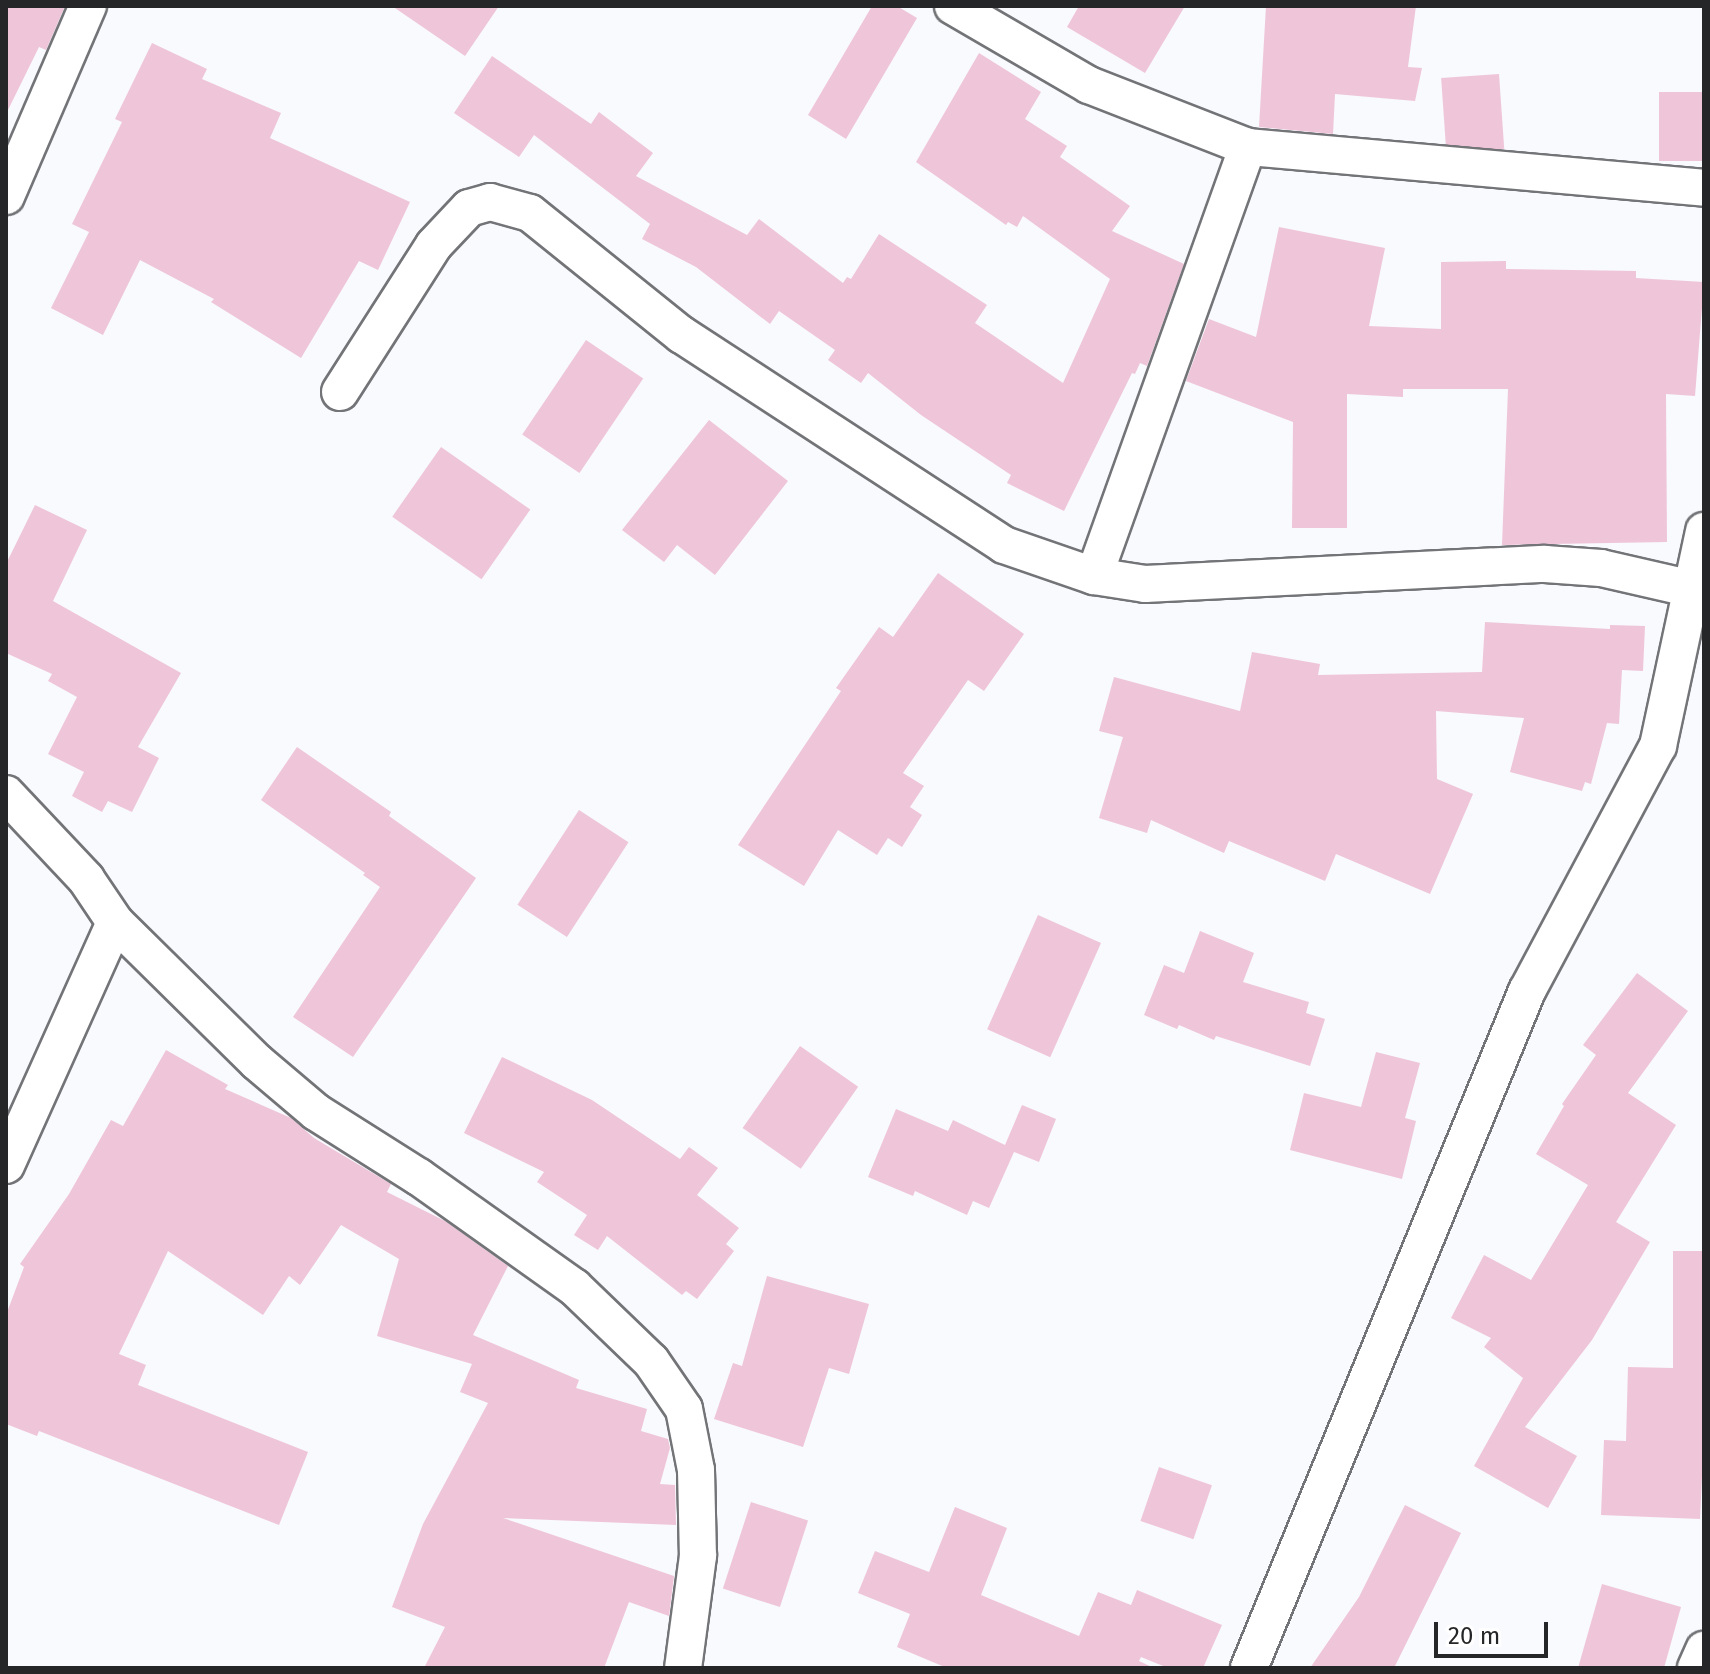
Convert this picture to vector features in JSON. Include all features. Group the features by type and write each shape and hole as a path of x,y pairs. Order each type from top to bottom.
{"street":[{"path":"6,196 88,6"},
{"path":"953,6 1089,85 1248,147 1704,188"},
{"path":"1094,576 1248,147"},
{"path":"340,392 434,245 469,208 490,202 530,213 682,335 1004,545 1094,576 1145,584 1545,564 1601,568 1693,589"},
{"path":"1249,1668 1527,991 1658,746 1704,531"},
{"path":"6,794 86,879 115,922 257,1062 316,1112 419,1177 574,1287 651,1361 684,1409 696,1470 698,1556 683,1668"},
{"path":"6,1165 115,922"},
{"path":"1696,1668 1704,1650"}],"building":[{"path":"6,6 65,6 46,50 39,47 6,114"},
{"path":"392,6 499,6 465,56"},
{"path":"872,6 897,6 917,18 846,139 808,115"},
{"path":"1079,6 1185,6 1145,73 1067,27"},
{"path":"1266,6 1416,6 1408,67 1422,68 1415,101 1335,94 1333,134 1259,127"},
{"path":"152,43 207,69 202,79 281,113 270,138 410,202 378,270 359,261 301,358 211,302 214,299 140,260 103,335 51,308 89,232 72,224 122,122 115,119"},
{"path":"979,53 1041,92 1025,119 1067,146 1060,157 1130,206 1112,231 1184,264 1147,366 1140,363 1135,374 1132,373 1064,511 1007,483 1011,475 921,415 868,373 861,383 828,360 835,350 779,311 770,324 696,267 642,239 650,224 534,135 519,157 454,113 492,56 591,124 599,112 653,153 636,176 747,235 759,219 843,283 847,277 851,279 879,234 987,305 975,323 1063,383 1110,279 1023,216 1017,227 1008,222 1006,225 916,162"},
{"path":"1499,74 1504,149 1446,153 1441,78"},
{"path":"1659,92 1704,92 1704,161 1659,161"},
{"path":"1279,227 1385,248 1369,326 1441,329 1441,262 1506,261 1506,269 1636,271 1636,278 1704,282 1695,396 1666,394 1667,542 1502,545 1508,389 1403,389 1403,397 1347,394 1347,528 1292,528 1293,422 1186,381 1209,319 1256,337"},
{"path":"586,340 643,379 579,473 522,435"},
{"path":"709,420 788,481 715,575 677,545 664,562 622,530"},
{"path":"441,447 530,510 482,579 392,517"},
{"path":"35,505 87,530 53,601 181,673 138,747 159,758 132,812 108,801 102,812 72,796 84,772 48,754 77,697 48,681 52,674 6,653 6,564"},
{"path":"938,573 1024,634 984,691 968,680 903,773 924,786 910,807 922,815 902,847 888,838 877,855 838,830 804,886 738,845 841,691 836,688 879,627 893,637"},
{"path":"1485,622 1610,629 1610,625 1645,626 1643,671 1622,670 1619,724 1607,723 1591,784 1585,782 1582,791 1510,772 1524,718 1436,711 1437,779 1473,794 1430,894 1336,854 1325,881 1229,841 1224,853 1151,820 1147,833 1099,818 1123,737 1099,731 1114,677 1240,711 1252,652 1320,664 1318,675 1482,672"},
{"path":"297,747 391,812 389,816 476,878 353,1057 293,1017 380,887 363,875 365,873 261,800"},
{"path":"579,810 628,842 567,937 517,905"},
{"path":"1038,915 1101,943 1050,1057 987,1029"},
{"path":"1200,931 1254,953 1243,982 1309,1002 1306,1013 1325,1019 1310,1066 1216,1036 1214,1040 1179,1025 1177,1029 1144,1015 1164,965 1184,973"},
{"path":"1637,973 1688,1011 1628,1093 1676,1125 1616,1222 1650,1242 1592,1340 1525,1427 1577,1456 1548,1508 1474,1466 1523,1378 1484,1347 1491,1338 1451,1318 1484,1255 1531,1280 1588,1185 1536,1154 1564,1106 1562,1104 1596,1055 1583,1045"},
{"path":"800,1046 858,1087 801,1169 743,1128"},
{"path":"166,1050 228,1085 225,1089 291,1118 314,1138 391,1184 387,1192 445,1221 508,1266 473,1335 579,1380 576,1388 647,1409 641,1431 668,1439 670,1448 660,1484 675,1485 676,1525 503,1518 674,1576 669,1616 629,1602 604,1668 424,1668 445,1627 392,1607 423,1524 488,1403 460,1392 472,1364 377,1336 399,1259 341,1225 300,1285 289,1276 263,1315 168,1251 119,1354 146,1365 138,1385 308,1452 279,1525 39,1431 37,1436 6,1424 6,1315 24,1267 20,1264 69,1194 111,1120 123,1126"},
{"path":"1376,1052 1420,1063 1405,1118 1416,1121 1402,1179 1290,1150 1304,1093 1361,1107"},
{"path":"502,1057 592,1100 680,1159 689,1147 718,1168 697,1195 739,1228 726,1244 734,1251 697,1299 686,1291 682,1295 607,1236 598,1250 574,1235 587,1215 537,1182 544,1172 464,1133"},
{"path":"1022,1105 1056,1119 1039,1162 1014,1152 989,1208 973,1201 967,1215 915,1191 913,1196 868,1177 896,1109 948,1131 953,1120 1005,1145"},
{"path":"1673,1251 1704,1251 1704,1433 1700,1519 1601,1515 1604,1440 1626,1441 1628,1367 1673,1368"},
{"path":"767,1276 869,1304 849,1374 829,1368 803,1447 714,1419 733,1363 742,1366"},
{"path":"1159,1467 1212,1485 1193,1539 1140,1521"},
{"path":"751,1502 808,1521 780,1607 723,1589"},
{"path":"1405,1505 1461,1533 1394,1668 1310,1668 1359,1597"},
{"path":"955,1507 1007,1528 981,1595 1079,1636 1098,1592 1131,1605 1137,1590 1222,1625 1203,1668 1168,1668 1141,1657 1139,1661 1154,1668 947,1668 897,1647 910,1614 858,1593 875,1551 929,1572"},
{"path":"1602,1584 1681,1607 1664,1668 1578,1668"}]}
